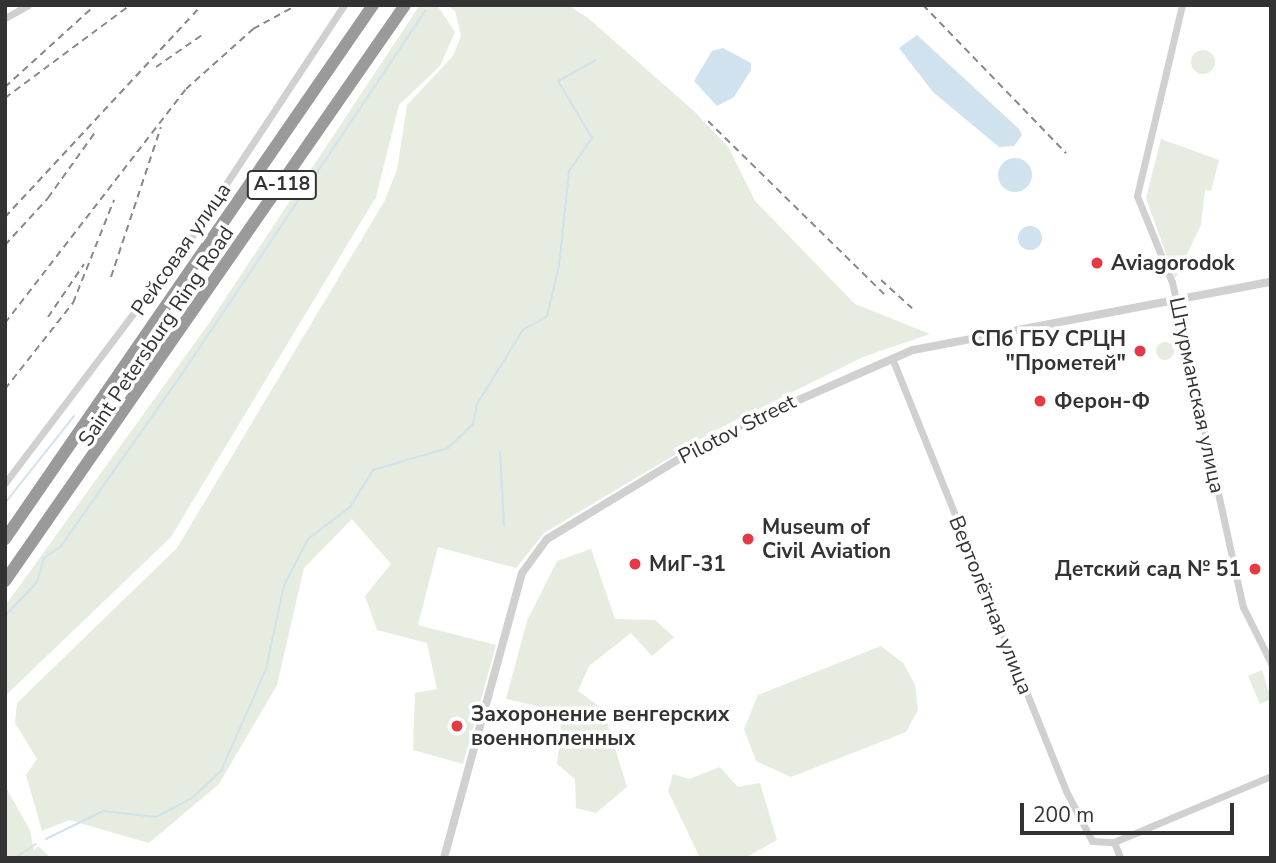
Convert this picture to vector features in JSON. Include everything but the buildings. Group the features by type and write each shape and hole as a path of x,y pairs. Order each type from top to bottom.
{"highway":[{"name":"Saint Petersburg Ring Road","path":"5,539 373,5"},
{"name":"Saint Petersburg Ring Road","path":"5,581 159,365 405,5"}],"street":[{"path":"5,18 28,5"},
{"name":"Рейсовая улица","path":"5,484 193,234 344,5"},
{"name":"Штурманская улица","path":"1182,5 1137,188 1177,301 1243,607 1271,663"},
{"name":"Pilotov Street","path":"444,858 522,573 537,547 719,435 892,358 997,330 1177,301 1271,282"},
{"name":"Вертолётная улица","path":"892,358 1066,791 1087,835 1100,845 1114,842"},
{"path":"1120,858 1114,842 1271,776"}],"shaded area":[{"path":"420,5 437,5 455,32 440,66 399,105 376,197 171,537 5,696 5,606 207,326"},
{"path":"447,5 568,5 588,18 694,111 729,148 755,201 855,304 930,334 863,357 716,430 544,533 516,568 438,547 418,625 496,645 463,764 413,750 415,693 437,689 427,643 377,630 365,596 391,564 352,519 304,568 277,685 219,784 149,843 69,820 42,831 26,775 37,759 15,723 17,703 177,548 384,202 397,170 407,105 453,56 461,35 455,11"},
{"path":"1203,50 1214,57 1215,62 1208,73 1203,74 1192,67 1191,62 1198,51"},
{"path":"1161,139 1219,160 1211,191 1205,190 1201,225 1175,279 1146,198"},
{"path":"1165,342 1171,345 1174,351 1171,357 1165,360 1159,357 1156,351 1159,345"},
{"path":"591,549 615,619 655,620 674,637 652,656 631,633 589,666 578,691 603,709 627,787 596,813 576,808 575,779 557,764 563,712 506,699 527,621 557,561"},
{"path":"881,646 904,664 915,685 918,710 906,732 791,777 756,761 744,729 758,695"},
{"path":"1262,670 1271,699 1260,704 1248,676"},
{"path":"720,767 738,787 760,783 777,840 745,858 700,858 668,791 673,774 689,779"},
{"path":"5,786 30,830 34,851 38,846 51,858 5,858"}],"water":[{"path":"917,35 1019,129 1022,135 1014,146 999,147 933,92 899,48"},
{"path":"723,48 751,63 751,70 734,97 717,106 694,81 712,51"},
{"path":"1015,158 1027,163 1032,175 1027,187 1015,192 1003,187 998,175 1003,163"},
{"path":"1030,226 1039,229 1042,238 1039,247 1030,250 1021,247 1018,238 1021,229"}],"waterway":[{"path":"5,616 37,582 44,558 61,546 182,374 425,11"},
{"path":"46,839 103,811 156,817 192,798 221,771 266,669 284,585 308,539 350,507 373,470 448,448 473,424 477,404 523,330 547,316 559,266 569,171 592,138 558,81 596,60"},
{"path":"5,503 74,416"},
{"path":"500,452 504,526"},
{"path":"15,858 36,844"}],"railway":[{"path":"5,87 95,5"},
{"path":"5,98 130,5"},
{"path":"5,217 202,5"},
{"path":"5,323 186,89 253,29 297,5"},
{"path":"923,5 1066,153"},
{"path":"156,67 202,35"},
{"path":"708,121 884,294"},
{"path":"111,277 161,127"},
{"path":"5,245 48,198 96,131"},
{"path":"5,389 73,303 114,200"},
{"path":"48,317 84,264"},
{"path":"881,280 912,308"}],"place":[{"name":"Aviagorodok","path":"1097,263"},
{"name":"СПб ГБУ СРЦН \"Прометей\"","path":"1140,351"},
{"name":"Ферон-Ф","path":"1040,401"},
{"name":"Museum of Civil Aviation","path":"748,539"},
{"name":"МиГ-31","path":"635,564"},
{"name":"Детский сад № 51","path":"1255,569"},
{"name":"Захоронение венгерских военнопленных","path":"457,726"}]}
